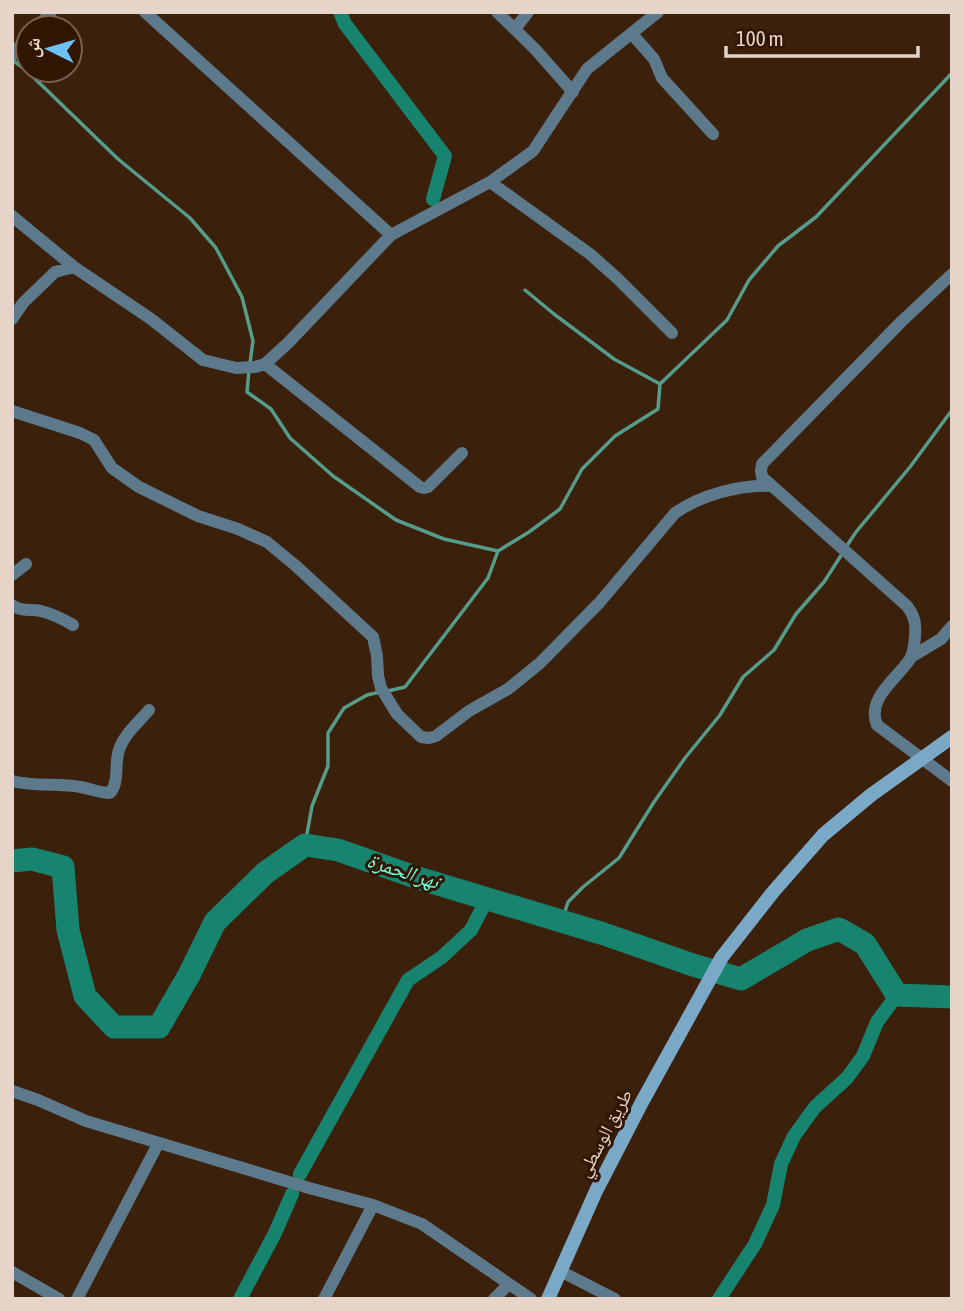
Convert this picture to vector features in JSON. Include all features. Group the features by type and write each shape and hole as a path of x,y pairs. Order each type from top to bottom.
{"main road":[{"path":"921,758 952,737"},
{"name":"طريق الوسطي","path":"548,1299 596,1191 722,957 773,892 823,835 921,758"}],"street":[{"path":"145,12 391,235"},
{"path":"497,12 573,92"},
{"path":"515,29 528,12"},
{"path":"12,216 74,267 151,319 203,360 236,368 260,366 288,343 391,235 490,182 533,151 587,69 658,12"},
{"path":"632,34 654,59 662,78 713,134"},
{"path":"490,182 590,254 672,333"},
{"path":"12,319 23,303 55,272 74,267"},
{"path":"911,657 915,631 913,613 762,477 762,464 901,322 952,274"},
{"path":"260,366 420,487 428,487 462,453"},
{"path":"12,411 94,440 112,468 139,487 198,516 267,542 373,637 381,688 401,718 421,737 429,738 521,680 559,646 675,513 685,506 725,491 772,486"},
{"path":"12,575 26,564"},
{"path":"12,605 21,610 37,610 50,614 73,625"},
{"path":"952,626 941,639 911,657 877,700 874,718 877,725 952,781"},
{"path":"12,781 82,787 110,793 116,779 120,745 149,710"},
{"path":"12,1091 86,1121 373,1205 422,1224 531,1299"},
{"path":"77,1299 158,1144"},
{"path":"324,1299 373,1205"},
{"path":"560,1271 615,1299"},
{"path":"12,1272 59,1299"},
{"path":"494,1299 509,1284"}],"waterway":[{"path":"340,12 345,24 445,156 433,199"},
{"path":"12,60 25,69 118,159 190,218 216,248 242,297 253,341 250,363"},
{"path":"388,691 405,687 488,578 498,551 560,509 582,469 615,436 658,409 660,384 727,320 749,280 778,246 816,217 952,73"},
{"path":"525,290 614,359 660,384"},
{"path":"249,370 247,392 271,409 290,438 333,476 396,520 444,539 498,551"},
{"path":"846,547 952,410"},
{"path":"562,921 568,902 619,858 654,802 720,715 743,677 774,650 796,614 824,582 842,554"},
{"path":"305,845 312,806 328,766 328,733 344,708 367,695 380,692"},
{"name":"نهر الحمرة","path":"12,861 32,859 63,867 68,930 85,996 114,1027 159,1027 215,922 265,873 305,845 338,850 418,878 741,979 807,940 839,929 865,944 897,995 952,997"},
{"path":"300,1174 408,980 442,957 471,930 487,899"},
{"path":"719,1299 755,1244 773,1205 781,1164 794,1136 815,1107 847,1078 863,1056 877,1022 897,995"},
{"path":"240,1299 292,1194"}]}
